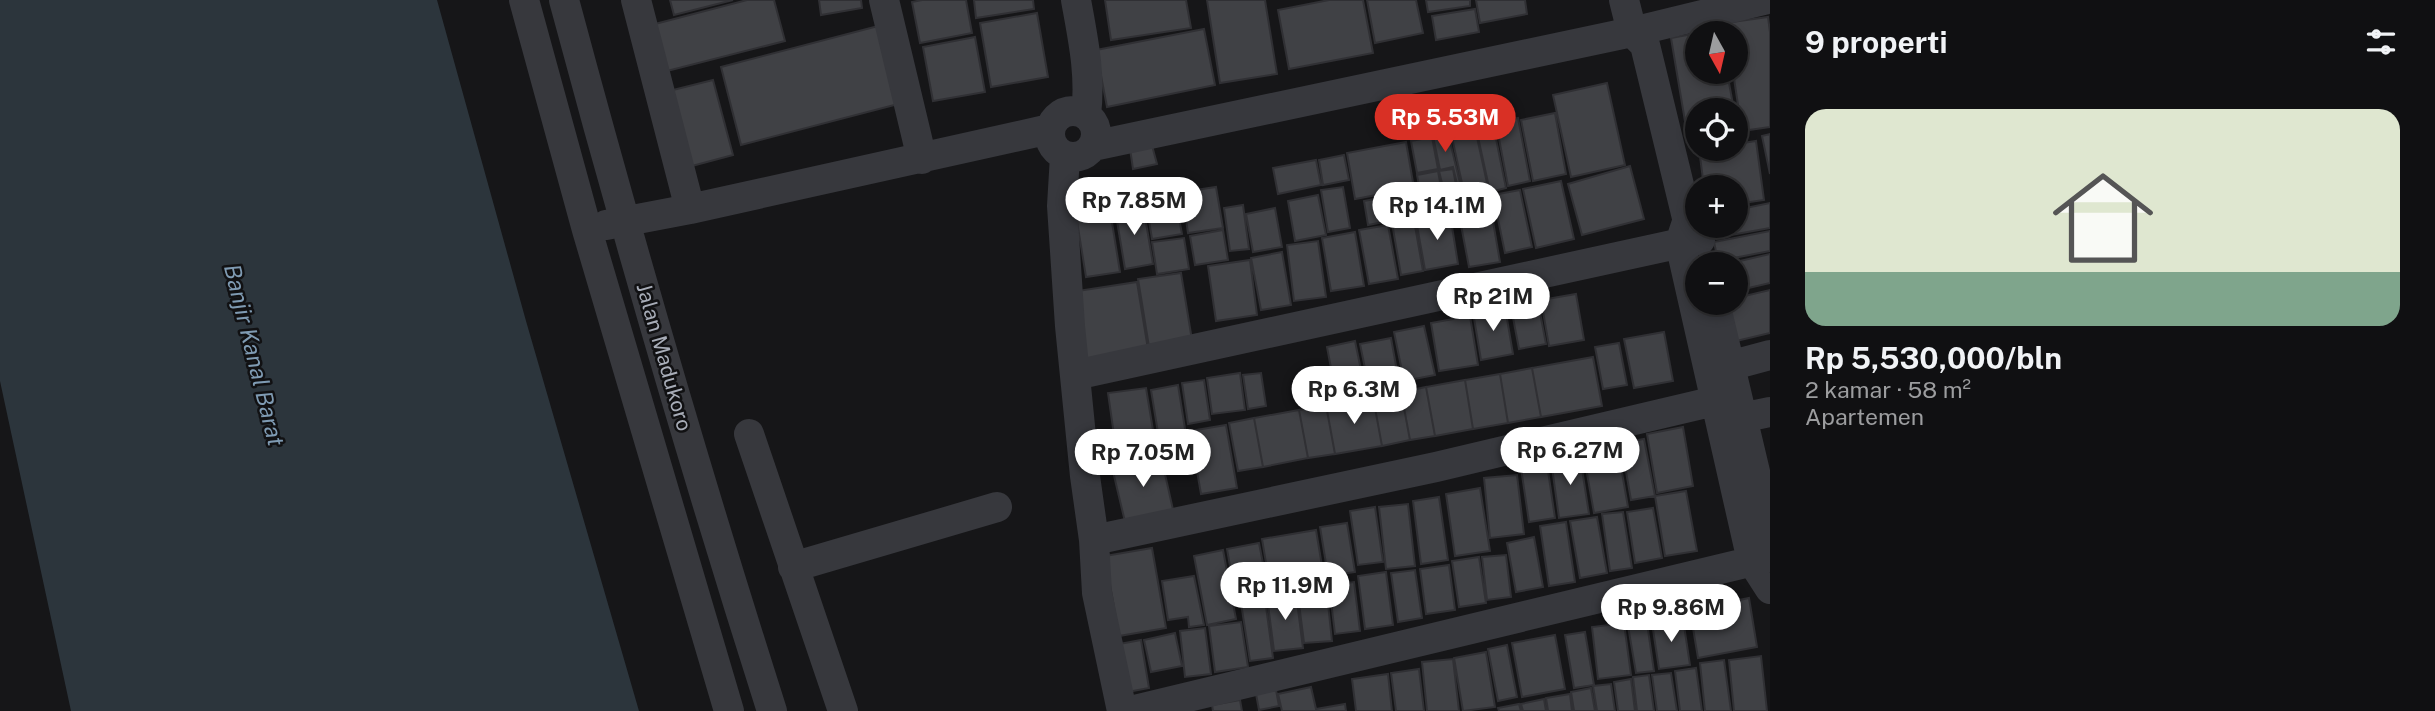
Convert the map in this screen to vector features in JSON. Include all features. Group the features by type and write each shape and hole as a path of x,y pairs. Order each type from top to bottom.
{"street":[{"name":"Jalan Madukoro","path":"524,0 587,230 729,711"},
{"name":"Jalan Madukoro","path":"564,0 623,220 720,548 772,711"},
{"path":"636,0 690,209"},
{"path":"884,0 922,159"},
{"path":"1076,0 1088,76 1086,115"},
{"path":"1624,0 1645,26 1693,242 1715,401 1770,589"},
{"path":"1093,146 1096,129 1093,121 1086,115 1075,111 1064,113 1055,119 1050,129 1052,145 1065,156 1073,158 1093,146 1764,0"},
{"path":"587,230 1050,129"},
{"path":"1065,156 1062,206 1075,375 1094,540 1097,593 1122,711"},
{"path":"1075,375 1693,242"},
{"path":"1718,315 1770,536"},
{"path":"1729,366 1770,355"},
{"path":"1094,540 1436,467 1715,401"},
{"path":"1741,418 1770,412"},
{"path":"750,434 843,711"},
{"path":"793,567 997,506"},
{"path":"1130,711 1761,559"}],"water":[{"name":"Banjir Kanal Barat","path":"0,0 437,0 526,321 639,711 71,711 0,381"}],"building":[{"path":"670,0 733,0 674,15"},
{"path":"747,0 774,0 785,41 667,71 655,24"},
{"path":"819,0 861,0 862,8 821,15"},
{"path":"966,0 972,33 920,43 912,2"},
{"path":"974,0 1033,0 1034,9 976,18"},
{"path":"1105,0 1186,0 1191,28 1111,40"},
{"path":"1207,0 1265,0 1277,74 1220,83"},
{"path":"1329,0 1363,0 1373,53 1289,69 1278,10"},
{"path":"1367,0 1416,0 1423,33 1375,43"},
{"path":"1426,0 1470,0 1470,6 1428,12"},
{"path":"1476,0 1525,0 1527,14 1480,23"},
{"path":"1475,9 1479,32 1436,40 1432,16"},
{"path":"1037,13 1048,77 991,87 980,23"},
{"path":"1768,17 1770,127 1748,130 1748,98 1737,98 1735,84 1748,84 1748,21 1739,21"},
{"path":"882,25 902,103 741,145 721,67"},
{"path":"1204,29 1215,85 1107,107 1096,50"},
{"path":"1685,35 1685,84 1729,84 1732,98 1685,98 1685,121 1671,38"},
{"path":"975,37 985,92 933,101 923,47"},
{"path":"713,80 733,155 692,166 673,90"},
{"path":"1607,83 1625,165 1571,177 1553,95"},
{"path":"1555,113 1566,174 1533,181 1521,120"},
{"path":"1518,118 1530,181 1508,186 1496,123"},
{"path":"1493,124 1506,188 1490,192 1476,128"},
{"path":"1475,128 1489,192 1465,197 1451,133"},
{"path":"1448,133 1460,183 1457,184 1453,167 1440,170 1433,136"},
{"path":"1770,134 1770,174 1762,136"},
{"path":"1432,137 1438,169 1417,173 1411,141"},
{"path":"1150,138 1157,164 1133,169 1129,142"},
{"path":"1756,141 1764,200 1748,202 1748,175 1702,175 1701,161 1748,161 1748,142"},
{"path":"1406,142 1414,188 1355,199 1347,153"},
{"path":"1344,155 1349,180 1323,185 1319,160"},
{"path":"1316,160 1321,185 1278,194 1273,168"},
{"path":"1630,166 1644,219 1582,235 1568,184"},
{"path":"1453,169 1463,201 1447,204 1439,171"},
{"path":"1438,171 1445,209 1424,213 1417,175"},
{"path":"1561,181 1574,239 1536,248 1523,189"},
{"path":"1216,187 1223,228 1188,233 1182,192"},
{"path":"1343,187 1350,228 1328,232 1321,190"},
{"path":"1520,190 1532,247 1505,253 1493,195"},
{"path":"1415,191 1420,215 1368,225 1364,201"},
{"path":"1318,195 1326,235 1295,241 1288,201"},
{"path":"1175,197 1182,234 1152,239 1146,202"},
{"path":"1489,198 1500,262 1469,267 1457,204"},
{"path":"1770,203 1770,228 1748,232 1748,208"},
{"path":"1143,205 1153,264 1125,269 1115,209"},
{"path":"1243,205 1249,249 1230,251 1224,208"},
{"path":"1275,208 1282,247 1253,252 1246,214"},
{"path":"1110,210 1120,272 1086,277 1076,215"},
{"path":"1450,214 1458,264 1425,270 1416,220"},
{"path":"1414,220 1423,271 1401,275 1392,223"},
{"path":"1388,225 1398,279 1369,284 1359,230"},
{"path":"1223,230 1228,260 1195,265 1190,236"},
{"path":"1770,231 1770,251 1748,255 1748,252 1716,252 1714,242 1748,238 1748,235"},
{"path":"1355,232 1364,286 1331,291 1322,238"},
{"path":"1184,238 1189,269 1157,274 1152,242"},
{"path":"1318,241 1326,297 1294,301 1287,245"},
{"path":"1282,252 1291,305 1261,310 1251,258"},
{"path":"1770,254 1770,283 1748,288 1748,259"},
{"path":"1250,260 1257,315 1216,321 1208,266"},
{"path":"1181,273 1192,340 1149,347 1138,279"},
{"path":"1137,282 1148,349 1082,360 1071,292"},
{"path":"1770,290 1770,333 1728,343 1721,315 1748,315 1748,295"},
{"path":"1576,294 1584,340 1549,346 1541,300"},
{"path":"1538,302 1546,344 1519,349 1511,307"},
{"path":"1505,307 1513,354 1481,360 1473,312"},
{"path":"1470,316 1478,365 1439,371 1431,323"},
{"path":"1424,326 1435,375 1404,381 1394,332"},
{"path":"1664,332 1673,381 1634,388 1624,339"},
{"path":"1391,338 1399,382 1369,388 1360,344"},
{"path":"1355,341 1366,394 1337,400 1327,347"},
{"path":"1619,343 1627,385 1603,389 1595,347"},
{"path":"1593,357 1602,406 1541,417 1532,368"},
{"path":"1532,368 1541,417 1508,423 1500,374"},
{"path":"1240,373 1245,410 1212,414 1207,378"},
{"path":"1261,373 1266,406 1248,409 1243,375"},
{"path":"1500,374 1508,423 1473,429 1465,380"},
{"path":"1204,380 1210,420 1188,424 1182,383"},
{"path":"1465,380 1473,429 1435,436 1426,387"},
{"path":"1178,385 1186,435 1159,439 1151,390"},
{"path":"1426,387 1435,436 1410,440 1401,392"},
{"path":"1146,388 1154,436 1115,442 1108,393"},
{"path":"1401,392 1410,440 1382,446 1373,397"},
{"path":"1373,397 1382,446 1335,454 1326,405"},
{"path":"1326,405 1335,454 1308,458 1299,410"},
{"path":"1299,410 1308,458 1263,467 1254,418"},
{"path":"1254,418 1263,467 1238,471 1229,423"},
{"path":"1226,425 1237,488 1201,494 1190,431"},
{"path":"1683,427 1693,486 1657,493 1647,434"},
{"path":"1644,439 1655,496 1631,500 1621,443"},
{"path":"1617,444 1628,507 1594,513 1583,451"},
{"path":"1160,452 1174,514 1126,526 1111,463"},
{"path":"1580,456 1589,514 1559,518 1551,460"},
{"path":"1547,464 1555,518 1529,522 1521,468"},
{"path":"1517,475 1524,534 1490,538 1484,478"},
{"path":"1480,488 1490,551 1455,556 1446,494"},
{"path":"1686,491 1697,551 1665,556 1655,496"},
{"path":"1439,497 1448,560 1421,564 1413,501"},
{"path":"1408,504 1415,566 1386,569 1379,507"},
{"path":"1375,507 1383,562 1358,565 1350,511"},
{"path":"1653,508 1662,558 1635,563 1627,512"},
{"path":"1623,512 1632,568 1610,571 1602,514"},
{"path":"1597,517 1607,573 1580,578 1570,521"},
{"path":"1566,522 1575,582 1549,586 1540,526"},
{"path":"1347,523 1355,572 1328,576 1320,527"},
{"path":"1316,530 1324,578 1270,587 1262,539"},
{"path":"1534,537 1543,587 1516,592 1507,543"},
{"path":"1259,543 1269,594 1236,600 1227,549"},
{"path":"1152,548 1166,628 1119,636 1105,556"},
{"path":"1223,550 1236,619 1207,625 1194,556"},
{"path":"1506,555 1511,597 1487,600 1482,557"},
{"path":"1479,557 1486,603 1459,607 1452,561"},
{"path":"1449,565 1455,610 1426,614 1420,569"},
{"path":"1415,570 1422,618 1398,622 1391,573"},
{"path":"1386,572 1393,625 1365,629 1358,576"},
{"path":"1194,576 1204,625 1189,627 1188,617 1168,620 1162,581"},
{"path":"1354,582 1360,631 1335,634 1329,585"},
{"path":"1326,585 1332,641 1304,643 1297,588"},
{"path":"1296,593 1303,648 1274,651 1267,597"},
{"path":"1749,598 1757,647 1698,658 1690,610"},
{"path":"1265,599 1273,658 1250,661 1241,603"},
{"path":"1683,619 1690,665 1659,669 1652,623"},
{"path":"1241,622 1248,667 1215,672 1209,626"},
{"path":"1624,623 1631,675 1598,679 1592,627"},
{"path":"1647,623 1654,671 1636,673 1628,626"},
{"path":"1205,628 1211,674 1185,677 1180,631"},
{"path":"1585,632 1594,685 1574,688 1565,635"},
{"path":"1175,633 1182,666 1151,672 1144,640"},
{"path":"1555,635 1565,689 1522,697 1512,643"},
{"path":"1141,640 1149,688 1122,693 1114,645"},
{"path":"1507,645 1517,697 1498,701 1488,649"},
{"path":"1486,652 1495,707 1463,711 1454,658"},
{"path":"1761,656 1767,711 1734,711 1729,660"},
{"path":"1453,659 1459,711 1427,711 1422,662"},
{"path":"1724,660 1731,711 1705,711 1700,663"},
{"path":"1696,668 1702,711 1680,711 1675,671"},
{"path":"1419,669 1424,711 1396,711 1391,673"},
{"path":"1671,673 1677,711 1657,711 1652,675"},
{"path":"1388,674 1392,711 1356,711 1352,679"},
{"path":"1649,675 1654,711 1637,711 1633,677"},
{"path":"1631,679 1635,711 1618,711 1614,682"},
{"path":"1611,684 1615,711 1597,711 1593,686"},
{"path":"1311,687 1316,709 1345,704 1346,711 1282,711 1278,694"},
{"path":"1591,688 1595,711 1574,711 1571,692"},
{"path":"1276,690 1279,706 1259,710 1256,694"},
{"path":"1570,694 1572,711 1548,711 1546,698"},
{"path":"1544,699 1546,711 1523,711 1521,704"},
{"path":"1240,700 1242,711 1213,711 1212,705"},
{"path":"1519,704 1521,711 1499,711 1498,708"}]}
